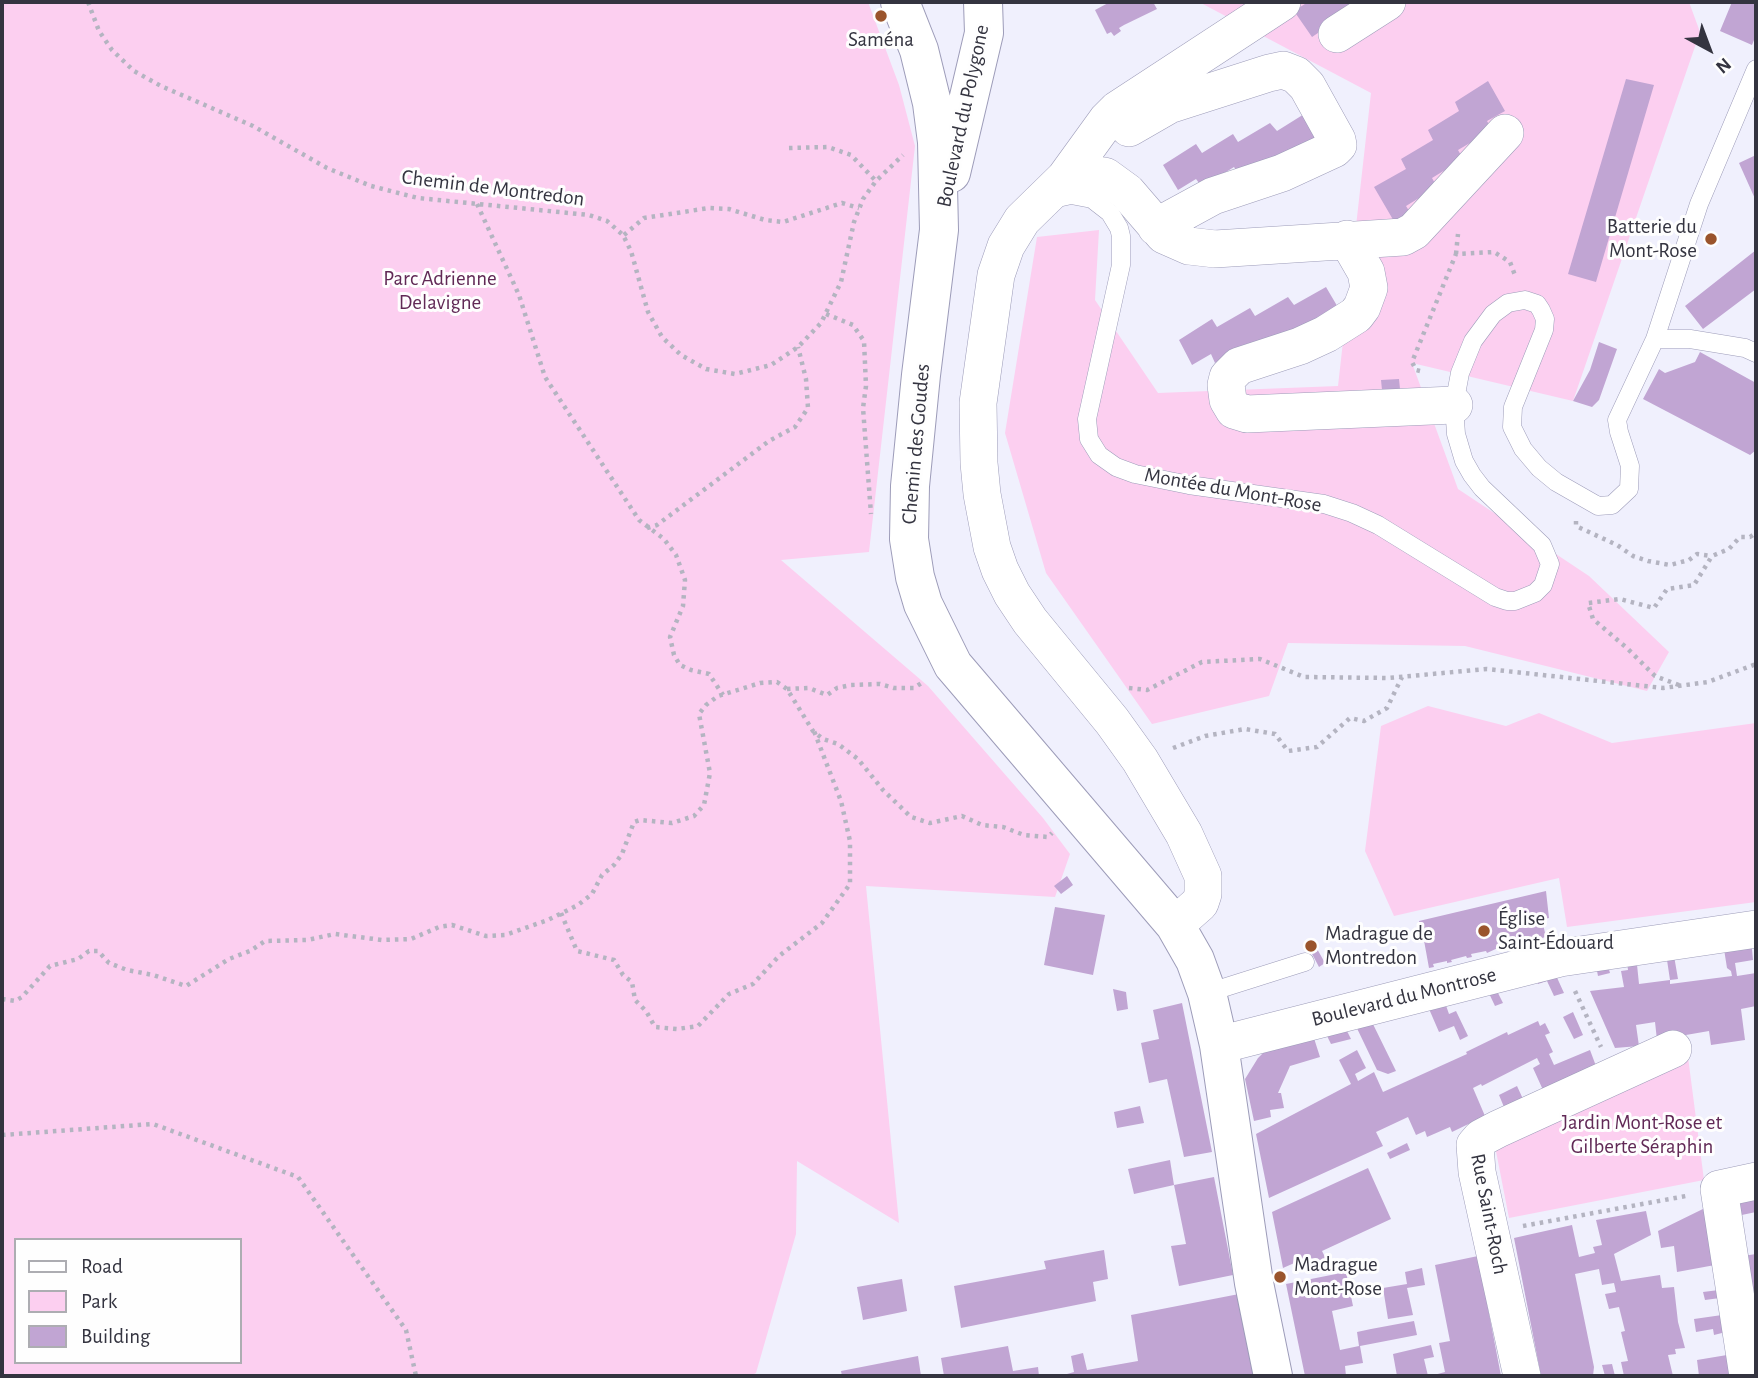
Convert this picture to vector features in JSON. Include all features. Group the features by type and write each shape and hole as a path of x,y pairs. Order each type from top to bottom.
{"street":[{"name":"Chemin des Goudes","path":"900,2 919,50 932,103 937,142 939,230 919,387 910,486 909,540 923,604 953,665 1175,925 1195,960 1207,993 1219,1045 1254,1283 1273,1376"},
{"name":"Boulevard du Polygone","path":"939,230 984,33 983,2"},
{"path":"1065,178 1117,110 1282,2"},
{"path":"1337,34 1387,2"},
{"path":"919,50 932,62 946,69 962,67 977,56"},
{"path":"1031,211 1103,146 1169,105 1277,71 1290,71 1302,80 1338,145 1282,173 1213,196 1156,227"},
{"path":"1065,178 1088,174 1105,176 1127,192 1156,227 1171,239 1202,248 1403,237 1414,231 1505,133"},
{"name":"Montée du Mont-Rose","path":"1031,211 1006,246 996,275 978,403 979,463 985,514 992,547 1012,594 1030,621 1112,720 1140,760 1184,834 1203,876 1204,886 1200,903 1175,925"},
{"path":"1347,239 1366,272 1369,288 1362,307 1356,315 1326,334 1239,366 1228,377 1226,386 1228,400 1234,410 1247,414 1457,389"},
{"name":"Boulevard du Montrose","path":"1219,1045 1560,958 1756,929"},
{"name":"Rue Saint-Roch","path":"1522,1376 1477,1172 1475,1145 1481,1138 1498,1129 1673,1049"},
{"path":"1748,1376 1719,1189 1756,1181"}],"lane":[{"path":"1525,300 1537,304 1541,310 1545,319 1544,330 1513,408 1512,427 1523,449 1539,468 1556,482 1598,506 1612,505 1629,489 1631,476 1617,420 1655,339 1699,204 1756,69"},
{"name":"Montée du Mont-Rose","path":"1031,211 1060,197 1082,196 1105,208 1119,228 1121,265 1087,419 1089,439 1106,460 1116,467 1151,477 1324,504 1378,525 1494,597 1507,601 1525,598 1543,585 1550,564 1548,554 1542,545 1482,488 1464,461 1456,434 1457,389 1473,341 1487,320 1508,303 1525,300"},
{"path":"1655,339 1703,341 1745,348 1756,353"},
{"path":"1207,993 1305,962"}],"path":[{"name":"Chemin de Montredon","path":"88,2 99,31 112,50 134,71 161,86 253,126 327,168 371,186 418,198 589,215 607,221 623,235"},
{"path":"789,148 828,147 851,155 876,181"},
{"path":"859,208 842,203 783,222 765,220 729,209 709,208 644,218 623,235 631,251 648,312 662,337 681,355 706,369 735,374 772,365 798,347 821,323 841,282 859,208 881,176"},
{"path":"476,204 519,295 545,377 639,520 664,539 676,555 685,580 683,606 670,637 674,655 680,664 691,670 709,674 723,695"},
{"path":"1457,389 1416,370 1412,362 1456,254 1494,252 1510,261 1525,300"},
{"path":"825,314 853,325 864,341 866,386 863,408 873,539 909,540"},
{"path":"647,528 657,525 769,441 795,427 808,408 806,379 798,347"},
{"path":"1680,686 1656,676 1593,620 1588,603 1620,599 1654,608 1667,589 1694,585 1712,555 1729,549 1740,537 1750,537 1756,533"},
{"path":"1082,685 1146,690 1202,662 1260,659 1304,677 1402,676 1487,669 1663,688 1708,682 1756,664"},
{"path":"787,689 809,688 827,695 837,688 851,685 880,684 894,688 915,688 953,665"},
{"path":"1140,760 1205,737 1245,729 1275,734 1288,751 1317,747 1350,718 1364,721 1387,708 1402,676"},
{"path":"2,999 15,1000 22,997 50,965 78,959 89,951 98,951 109,963 127,970 186,986 229,959 250,951 265,941 307,940 335,934 382,940 411,939 439,927 452,925 486,936 505,935 561,913 592,894 602,875 622,854 634,822 640,820 672,823 694,816 704,805 710,773 699,714 706,705 723,695 760,683 777,682 787,689 813,731 841,801 850,841 850,884 822,923 779,956 753,984 729,994 698,1026 677,1029 655,1027 646,1011 635,1000 632,982 623,975 614,960 578,951 561,913"},
{"path":"813,731 823,739 838,744 858,759 883,790 911,817 930,823 962,816 982,825 1003,827 1024,835 1048,836 1080,813"},
{"path":"1560,958 1595,1034"},
{"path":"2,1135 153,1124 298,1177 406,1330 416,1376"},
{"path":"1534,1224 1719,1189"}],"green space":[{"name":"Parc Adrienne Delavigne","path":"2,2 868,2 899,85 915,146 869,552 781,560 928,686 1043,818 1070,854 1055,897 866,886 899,1223 797,1161 796,1234 756,1373 750,1376 2,1376"},
{"path":"1199,2 1689,2 1700,32 1573,401 1412,363 1458,489 1589,576 1669,652 1647,691 1465,646 1288,643 1269,696 1152,724 1046,573 1005,433 1037,237 1099,230 1095,300 1158,393 1338,386 1371,93"},
{"path":"1428,706 1506,726 1539,713 1612,743 1756,723 1756,902 1567,927 1559,878 1394,916 1365,851 1381,726"},
{"name":"Jardin Mont-Rose et Gilberte Séraphin","path":"1688,1057 1704,1180 1509,1218 1494,1141"}],"building":[{"path":"1110,2 1153,2 1157,9 1119,28 1121,31 1114,36 1111,32 1107,34 1095,10"},
{"path":"1308,2 1364,2 1312,37 1294,11"},
{"path":"1732,2 1756,2 1756,35 1752,45 1720,31"},
{"path":"1626,79 1654,85 1596,282 1568,274"},
{"path":"1488,81 1505,111 1487,121 1492,130 1458,150 1463,159 1432,178 1437,187 1406,206 1411,214 1395,223 1374,187 1406,169 1401,159 1433,140 1428,130 1459,111 1455,102"},
{"path":"1309,111 1330,145 1277,165 1272,157 1239,175 1234,167 1202,187 1196,179 1178,190 1163,165 1196,144 1202,153 1233,134 1238,142 1270,123 1277,131"},
{"path":"1756,155 1756,201 1739,163"},
{"path":"1756,250 1756,289 1703,329 1685,306"},
{"path":"1326,287 1346,321 1254,352 1249,343 1215,363 1211,354 1192,365 1179,340 1212,319 1217,327 1250,308 1255,316 1288,297 1294,305"},
{"path":"1599,342 1617,349 1599,400 1592,407 1573,401 1590,370"},
{"path":"1700,352 1756,383 1756,450 1750,455 1643,399 1659,369 1665,373 1695,362"},
{"path":"1399,379 1400,389 1382,390 1381,380"},
{"path":"1067,876 1073,885 1061,894 1054,886"},
{"name":"Église Saint-Édouard","path":"1546,891 1549,918 1542,920 1546,937 1501,950 1500,947 1487,953 1471,954 1472,957 1466,956 1451,960 1452,962 1433,964 1434,967 1429,968 1419,921"},
{"path":"1055,907 1105,915 1093,975 1044,965"},
{"path":"1751,939 1753,960 1735,963 1737,976 1756,973 1756,1006 1741,1009 1745,1040 1711,1045 1709,1031 1657,1040 1655,1022 1636,1025 1639,1046 1615,1048 1590,991 1624,987 1621,971 1628,970 1626,956 1636,955 1639,984 1670,980 1670,984 1732,976 1727,968 1723,943"},
{"path":"1316,947 1325,963 1319,967 1310,950"},
{"path":"1673,950 1678,979 1670,980 1667,960 1658,962 1656,952"},
{"path":"1606,959 1610,973 1598,976 1595,961"},
{"path":"1554,971 1564,993 1554,996 1547,981 1538,984 1535,975"},
{"path":"1494,985 1503,1003 1495,1006 1486,987"},
{"path":"1113,989 1126,992 1128,1009 1117,1011"},
{"path":"1443,997 1449,1014 1456,1011 1468,1036 1460,1040 1454,1026 1439,1032 1426,1002"},
{"path":"1182,1003 1212,1152 1184,1157 1167,1079 1149,1083 1141,1043 1159,1039 1153,1010"},
{"path":"1573,1012 1583,1035 1574,1039 1563,1017"},
{"path":"1369,1016 1396,1071 1388,1074 1377,1070 1353,1020"},
{"path":"1538,1021 1540,1026 1545,1023 1550,1033 1545,1035 1553,1052 1549,1054 1554,1065 1590,1050 1596,1066 1543,1090 1533,1068 1540,1064 1537,1058 1473,1088 1485,1116 1452,1132 1450,1127 1427,1137 1425,1131 1416,1135 1408,1117 1376,1132 1383,1146 1269,1198 1256,1134 1351,1084 1339,1060 1357,1050 1366,1068 1355,1074 1358,1081 1374,1072 1383,1092 1467,1054 1466,1052 1507,1032 1508,1035"},
{"path":"1343,1023 1351,1039 1331,1044 1323,1028"},
{"path":"1312,1032 1320,1057 1290,1066 1278,1093 1281,1093 1284,1108 1270,1110 1271,1117 1254,1121 1245,1079 1258,1058 1270,1046"},
{"path":"1517,1086 1523,1099 1504,1107 1499,1095"},
{"path":"1140,1106 1144,1123 1117,1128 1114,1112"},
{"path":"1407,1143 1410,1150 1390,1159 1387,1153"},
{"path":"1170,1160 1174,1185 1134,1194 1128,1169"},
{"path":"1368,1168 1391,1219 1322,1251 1326,1259 1315,1264 1310,1256 1283,1268 1272,1212"},
{"path":"1214,1177 1233,1275 1179,1286 1171,1246 1186,1244 1174,1185"},
{"path":"1756,1191 1756,1212 1737,1216 1734,1194"},
{"path":"1707,1207 1715,1265 1677,1272 1674,1246 1661,1248 1658,1231"},
{"path":"1646,1211 1651,1235 1614,1254 1621,1281 1660,1275 1662,1288 1674,1287 1678,1322 1685,1348 1675,1349 1676,1354 1668,1355 1673,1376 1624,1376 1621,1362 1628,1361 1621,1332 1625,1331 1619,1307 1609,1309 1605,1294 1616,1292 1614,1283 1602,1285 1599,1269 1575,1274 1594,1367 1593,1376 1541,1376 1514,1238 1572,1225 1579,1257 1595,1253 1593,1247 1602,1245 1596,1220"},
{"path":"1104,1250 1108,1279 1093,1282 1096,1301 961,1328 954,1286 1046,1269 1044,1261"},
{"path":"1756,1254 1756,1335 1743,1256"},
{"path":"1478,1256 1501,1376 1430,1376 1445,1372 1439,1343 1450,1341 1435,1265"},
{"path":"1422,1268 1425,1285 1407,1288 1413,1315 1388,1319 1383,1288 1407,1284 1405,1272"},
{"path":"1346,1272 1353,1306 1332,1311 1340,1350 1359,1346 1357,1332 1371,1329 1414,1321 1417,1335 1360,1346 1363,1363 1345,1366 1346,1376 1305,1376 1286,1284"},
{"path":"902,1279 907,1311 863,1320 857,1287"},
{"path":"1719,1290 1720,1298 1705,1300 1703,1292"},
{"path":"1239,1294 1254,1376 1060,1376 1074,1372 1071,1356 1083,1353 1087,1370 1138,1361 1131,1315"},
{"path":"1722,1315 1726,1332 1714,1335 1713,1329 1696,1332 1694,1319"},
{"path":"1431,1345 1434,1357 1424,1359 1428,1376 1397,1376 1393,1354"},
{"path":"1008,1346 1013,1371 1038,1367 1039,1376 944,1376 941,1358"},
{"path":"1733,1354 1736,1376 1699,1376 1697,1360"},
{"path":"918,1356 921,1376 842,1376 841,1371"},
{"path":"1612,1364 1615,1376 1605,1376 1602,1365"}],"place":[{"name":"Saména","path":"881,16"},
{"name":"Batterie du Mont-Rose","path":"1711,239"},
{"name":"Église Saint-Édouard","path":"1484,931"},
{"name":"Madrague de Montredon","path":"1311,946"},
{"name":"Madrague Mont-Rose","path":"1280,1277"}]}
